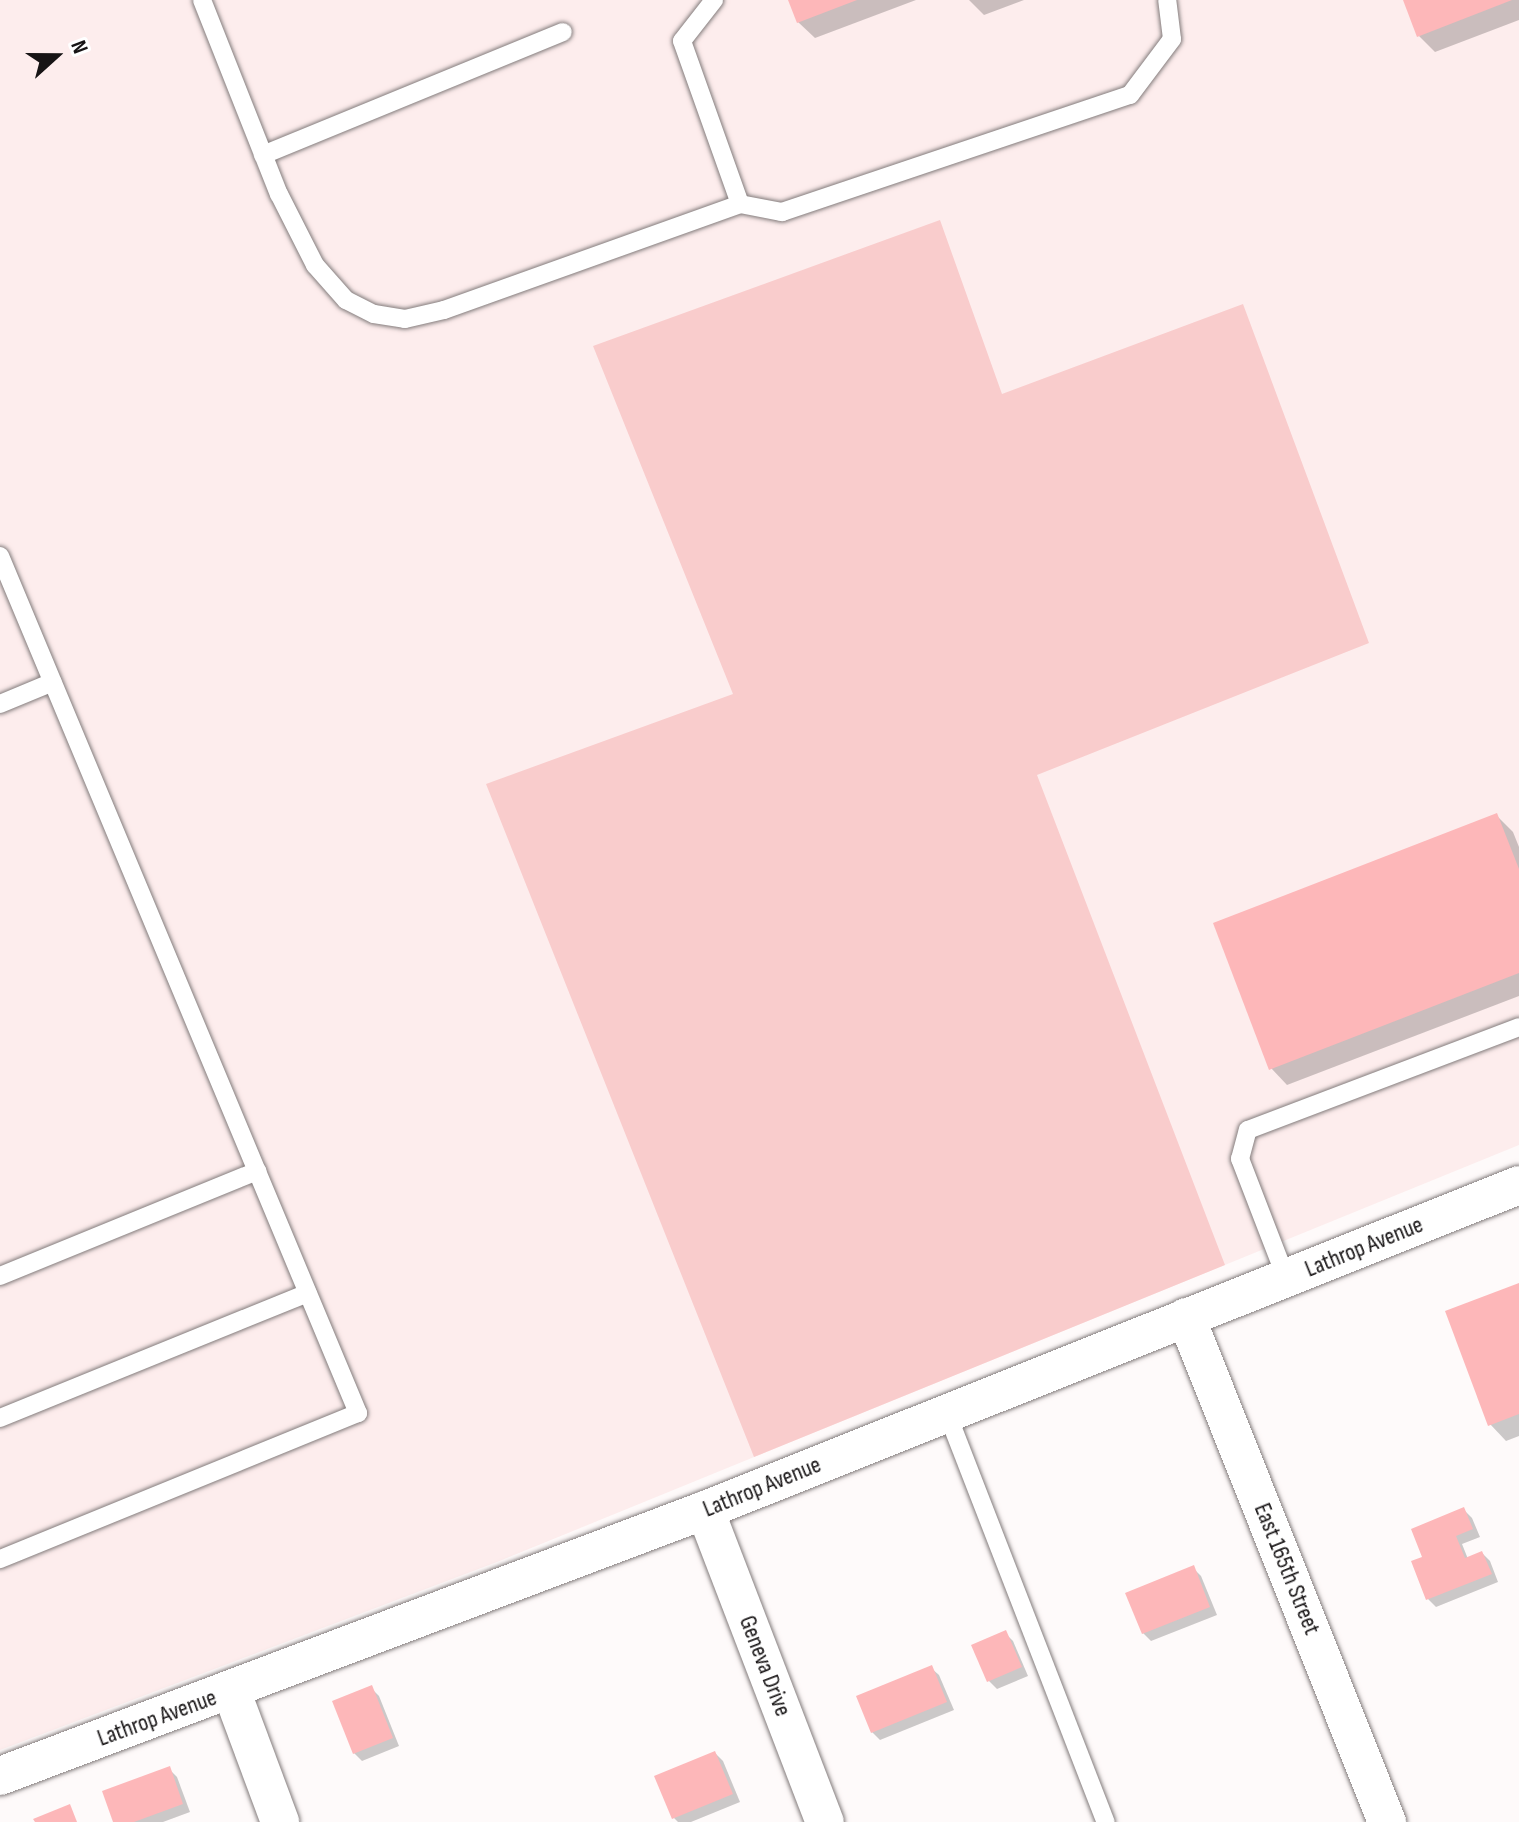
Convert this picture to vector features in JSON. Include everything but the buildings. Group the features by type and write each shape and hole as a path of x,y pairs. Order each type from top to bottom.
{"street":[{"name":"Lathrop Avenue","path":"0,1776 705,1510 1519,1185"},
{"name":"East 165th Street","path":"1186,1317 1387,1822"},
{"name":"Geneva Drive","path":"705,1510 825,1822"},
{"path":"231,1690 280,1822"}],"lane":[{"path":"202,0 263,155 315,265 346,300 374,314 405,319 444,310 740,204 782,212 1130,95 1172,39 1167,0"},
{"path":"714,0 682,41 740,204"},
{"path":"263,155 563,32"},
{"path":"0,556 358,1413 0,1559"},
{"path":"0,704 53,682"},
{"path":"1286,1278 1240,1159 1248,1130 1519,1027"},
{"path":"0,1276 257,1171"},
{"path":"0,1418 308,1293"},
{"path":"947,1413 1106,1822"}],"shaded area":[{"path":"0,0 1519,0 1519,1145 497,1562 0,1750"},
{"path":"940,220 1002,394 1243,304 1369,643 1037,775 1225,1265 754,1457 486,784 733,694 593,346"}]}
